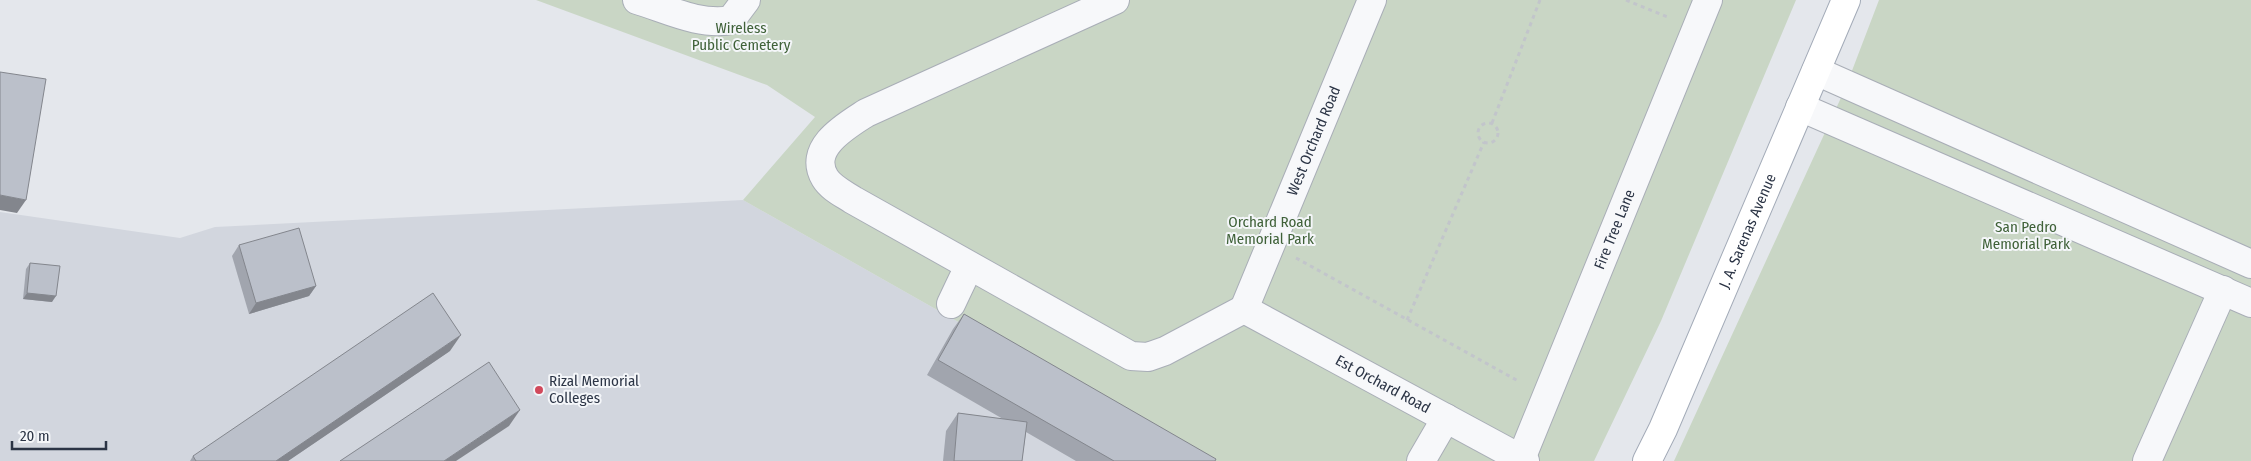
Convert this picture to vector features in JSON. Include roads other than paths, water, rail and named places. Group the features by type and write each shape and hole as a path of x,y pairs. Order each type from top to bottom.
{"main road":[{"name":"J. A. Sarenas Avenue","path":"1647,461 1663,429 1846,0"}],"lane":[{"path":"637,0 704,21 719,22 732,20 746,0"},
{"path":"1115,0 866,114 842,128 831,138 822,155 821,167 826,179 837,190 1131,356 1148,357 1165,352 1244,309"},
{"name":"West Orchard Road","path":"1244,309 1372,0"},
{"name":"Fire Tree Lane","path":"1523,460 1546,396 1708,0"},
{"path":"1816,70 2251,264"},
{"path":"1800,107 2251,303"},
{"path":"951,304 969,266"},
{"path":"2147,461 2223,290"},
{"name":"Est Orchard Road","path":"1244,309 1523,460"},
{"path":"1421,461 1446,418"}],"place":[{"name":"Rizal Memorial Colleges","path":"539,390"}],"park label":[{"name":"Wireless Public Cemetery","path":"741,36"},
{"name":"Orchard Road Memorial Park","path":"1270,230"},
{"name":"San Pedro Memorial Park","path":"2026,236"}]}
